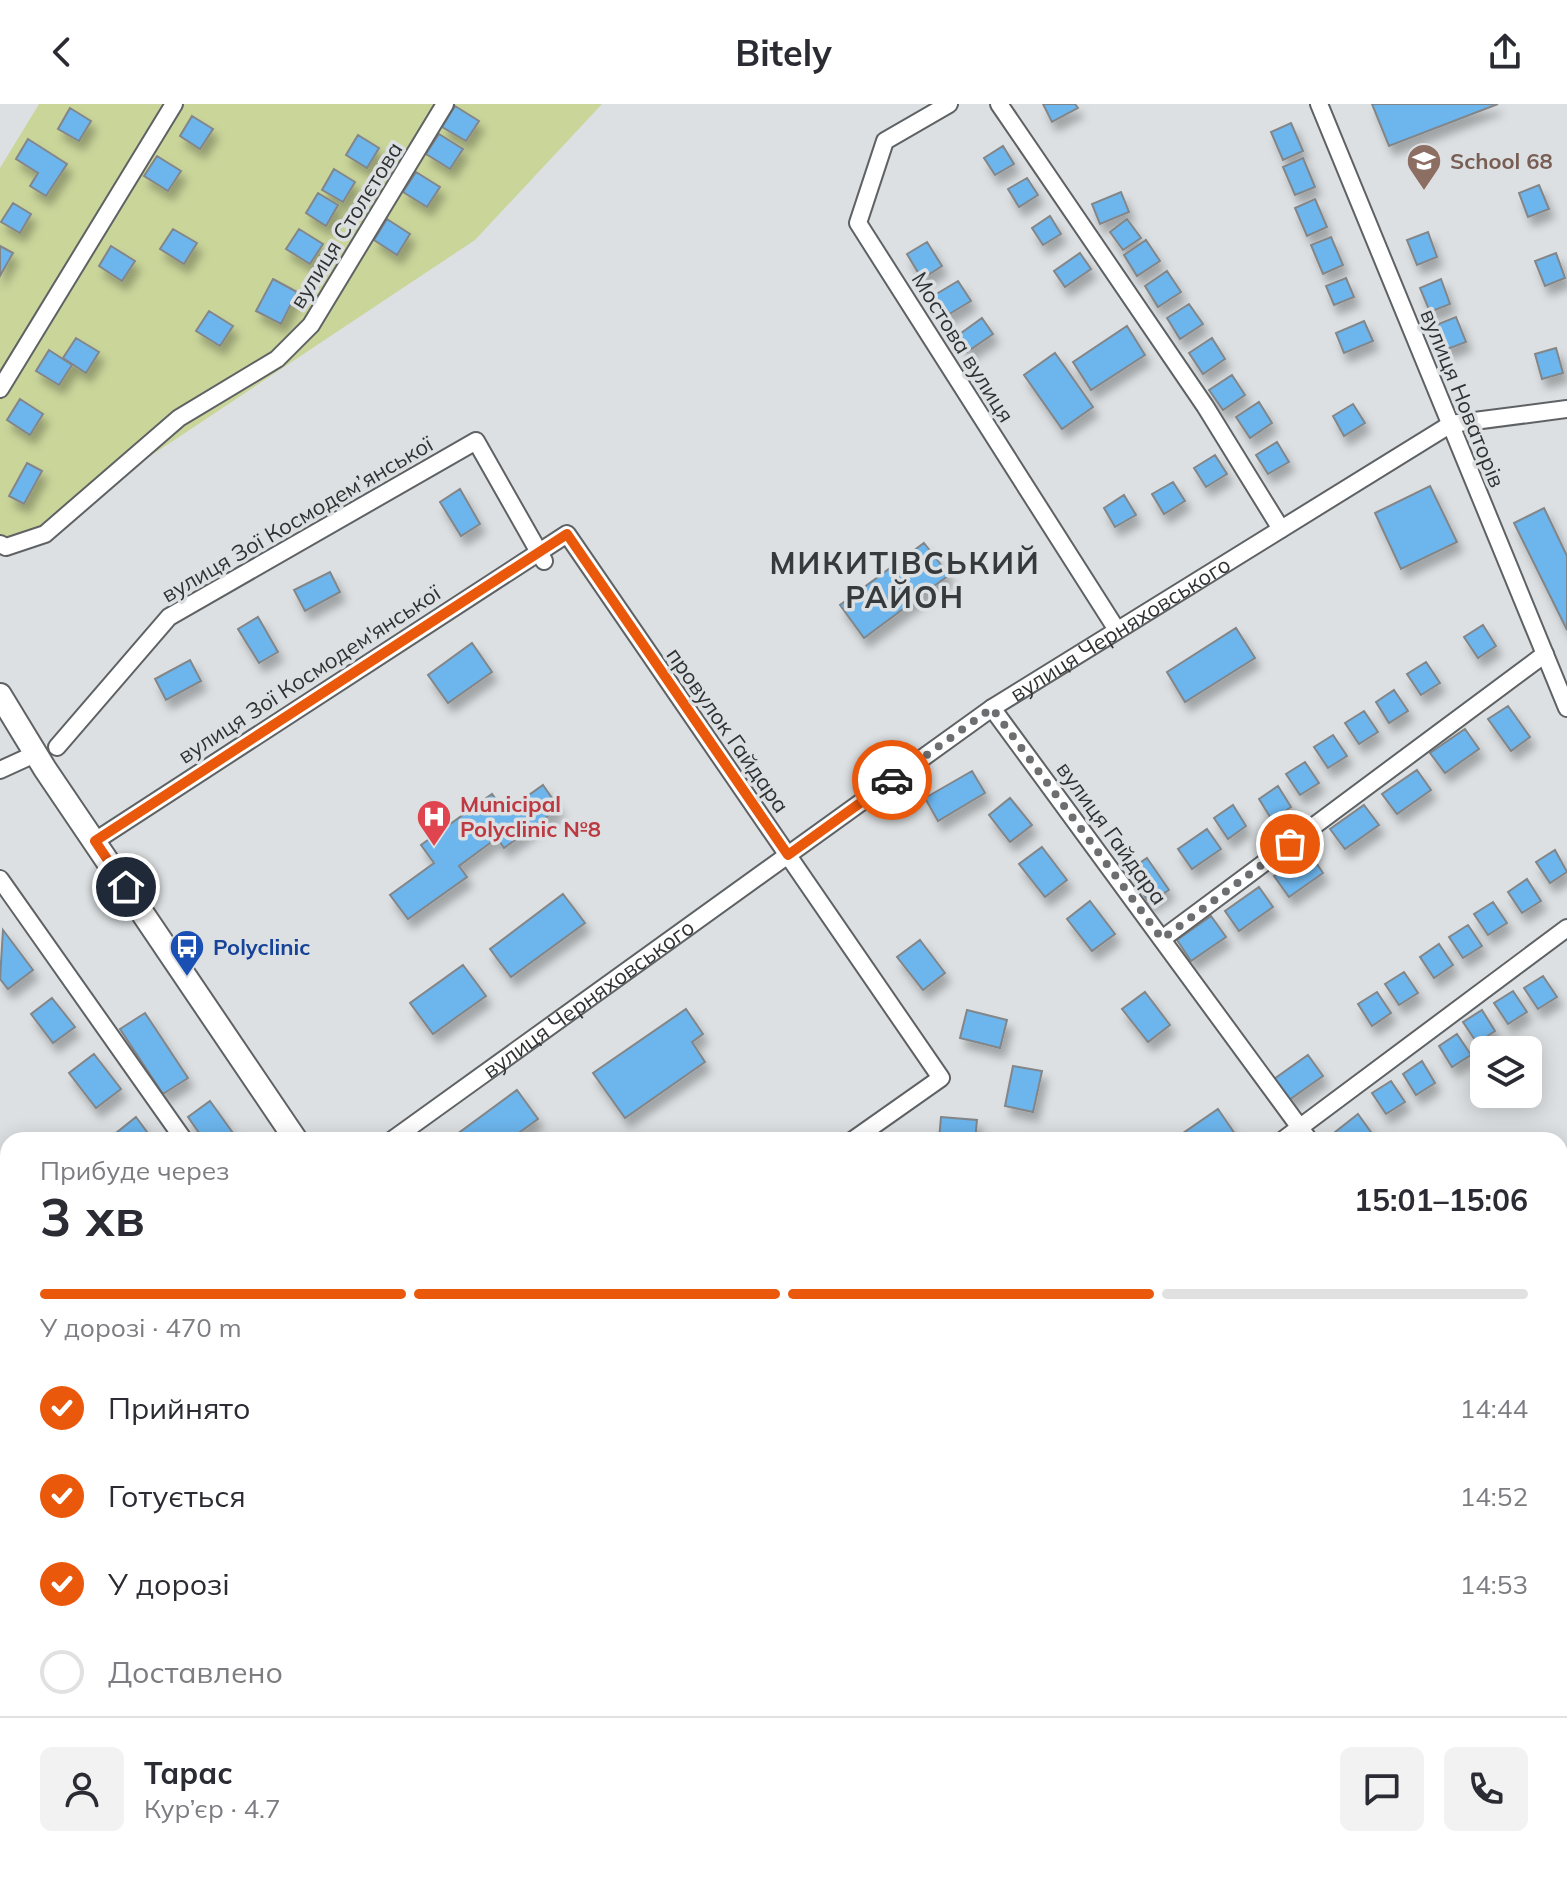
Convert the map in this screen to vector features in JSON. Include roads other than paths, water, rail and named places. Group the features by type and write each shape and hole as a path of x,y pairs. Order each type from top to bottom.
{"main road":[{"path":"0,695 46,757 95,841 291,1132"}],"street":[{"path":"0,389 174,104"},
{"name":"вулиця Столєтова","path":"0,544 6,547 45,534 179,418 277,359 311,325 445,104"},
{"name":"Мостова вулиця","path":"949,104 885,141 858,223 1117,630"},
{"path":"999,104 1205,406 1281,529"},
{"name":"вулиця Новаторів","path":"1319,104 1567,708"},
{"name":"вулиця Черняховського","path":"403,1132 992,708 1117,630 1451,424 1567,409"},
{"name":"вулиця Зої Космодем’янської","path":"46,757 169,617 476,441 543,551"},
{"name":"провулок Гайдара","path":"543,551 567,534 941,1078 864,1132"},
{"name":"вулиця Зої Космодем'янської","path":"95,841 543,551"},
{"path":"1162,939 1545,654"},
{"name":"вулиця Гайдара","path":"992,708 1303,1132"},
{"path":"0,770 46,757"},
{"path":"0,879 178,1132"},
{"path":"1307,1132 1567,928"}],"place":[{"name":"School 68","path":"1424,192"},
{"name":"Municipal Polyclinic №8","path":"434,848"},
{"name":"Polyclinic","path":"187,978"}],"district":[{"name":"МИКИТІВСЬКИЙ РАЙОН","path":"905,580"}]}
